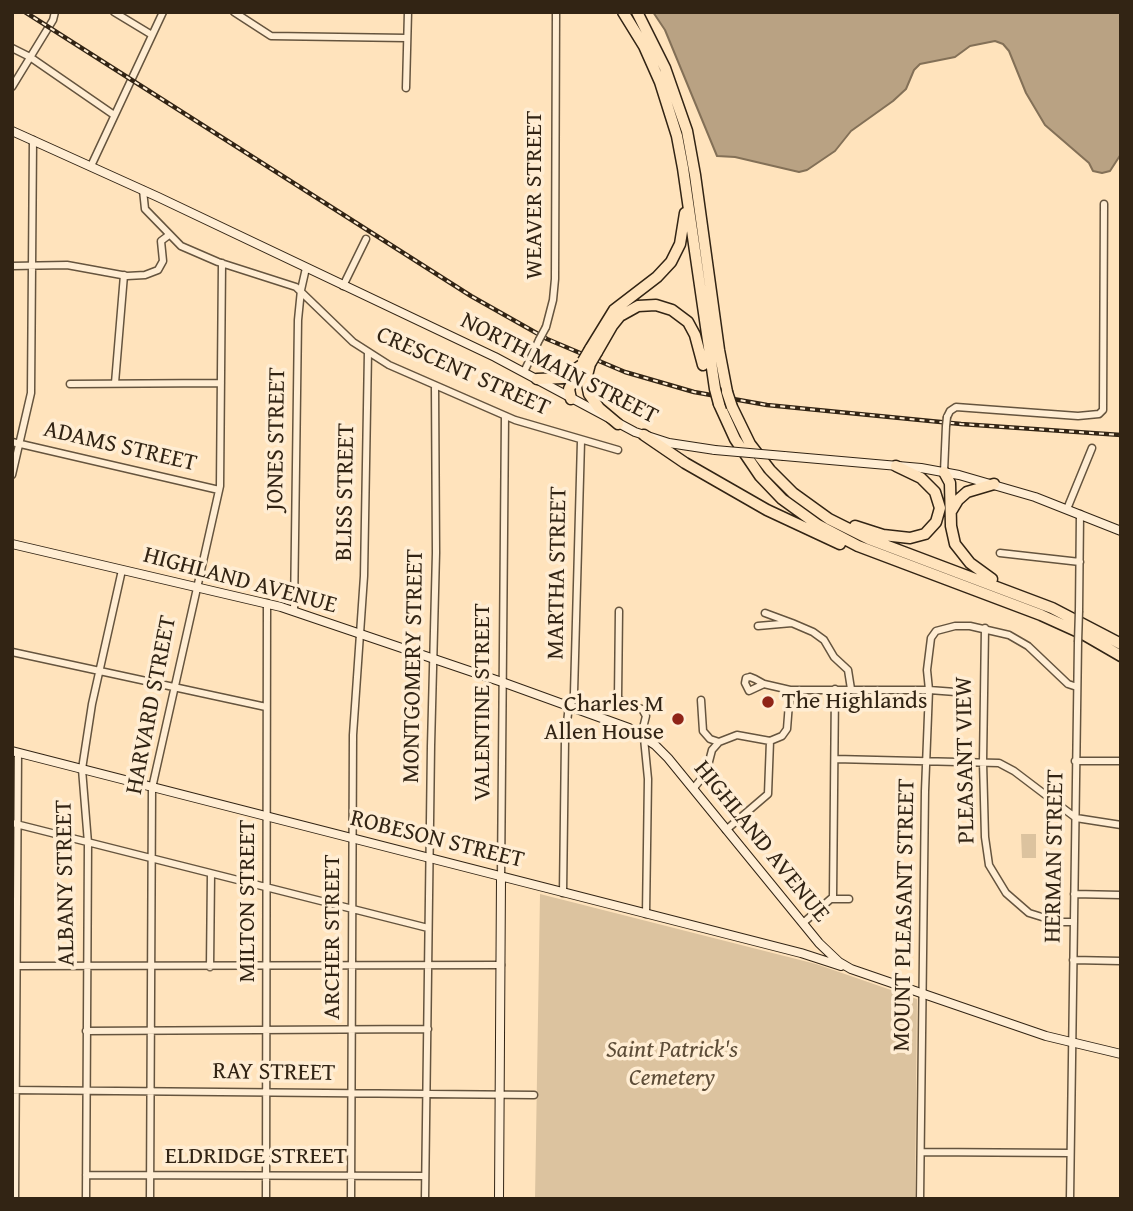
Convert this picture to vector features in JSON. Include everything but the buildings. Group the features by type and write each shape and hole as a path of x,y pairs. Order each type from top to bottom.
{"highway":[{"path":"623,12 644,46 660,82 674,125 684,168 712,389"},
{"path":"637,12 669,78 687,131 721,367 732,407 750,444 777,479 829,519 858,534 1032,600"},
{"path":"593,351 611,314 621,303 662,273 675,256 684,223 684,168"},
{"path":"571,399 570,387 614,322 627,311 645,305 666,307 683,317 692,328 716,403 735,439 760,475 800,513 837,536 1041,615 1083,634 1121,656"},
{"path":"537,379 564,378 585,363"},
{"path":"585,363 589,394 618,424"},
{"path":"644,435 685,463 786,520 846,546 896,560"},
{"path":"896,466 912,472 928,484 937,495 940,508"},
{"path":"801,500 866,530 905,538 922,536 936,522 944,472"},
{"path":"944,472 950,483 950,520 956,544 970,563 990,579 1082,622 1121,644"},
{"path":"950,520 954,507 963,495 976,488 994,484"}],"main road":[{"name":"NORTH MAIN STREET","path":"12,131 143,190 524,372 618,424 644,435 678,445 715,450 944,472 994,484 1121,531"},
{"name":"HIGHLAND AVENUE","path":"12,544 295,611 619,723 644,737 668,758 826,951 851,969 1046,1036 1121,1054"},
{"name":"ROBESON STREET","path":"15,752 801,953 851,969"},
{"name":"VALENTINE STREET","path":"499,1199 501,877"}],"street":[{"path":"12,87 55,12"},
{"path":"114,12 152,35"},
{"path":"91,166 163,12"},
{"path":"234,12 271,36 406,38"},
{"path":"406,88 408,12"},
{"name":"WEAVER STREET","path":"524,372 546,327 555,279 556,12"},
{"path":"12,48 30,57 114,114"},
{"path":"12,475 15,443 31,393 33,140"},
{"name":"CRESCENT STREET","path":"143,190 145,209 181,246 222,263 292,284 353,342 368,352 435,386 505,416 618,450"},
{"path":"944,472 947,417 950,411 960,407 1073,415 1090,415 1103,410 1104,204"},
{"path":"12,266 74,266 124,275 145,275 158,270 163,261 161,241 169,235"},
{"path":"343,286 366,239"},
{"name":"HARVARD STREET","path":"150,1199 152,788 219,490 222,263"},
{"name":"JONES STREET","path":"295,611 297,372 301,290 306,268"},
{"path":"115,383 124,275"},
{"name":"BLISS STREET","path":"359,633 364,577 368,352"},
{"path":"70,384 221,383"},
{"name":"MONTGOMERY STREET","path":"425,1199 432,658 436,553 435,386"},
{"name":"VALENTINE STREET","path":"501,877 505,416"},
{"name":"MARTHA STREET","path":"563,892 565,740 569,705 573,701 574,693 581,441"},
{"name":"ADAMS STREET","path":"15,443 219,490"},
{"path":"1067,509 1092,448"},
{"name":"HERMAN STREET","path":"1070,1199 1080,514"},
{"path":"1000,553 1080,562"},
{"name":"ALBANY STREET","path":"86,1199 89,843 82,769 92,704 122,570"},
{"name":"MILTON STREET","path":"266,1199 267,603"},
{"path":"619,611 618,698 625,704 642,709 646,716 646,914"},
{"path":"765,613 813,632 824,640 834,657 848,670 851,689"},
{"path":"758,626 792,623"},
{"name":"MOUNT PLEASANT STREET","path":"920,1199 928,649 934,633 944,627 985,628"},
{"path":"985,628 1009,635 1028,646 1068,684 1077,687"},
{"name":"PLEASANT VIEW","path":"985,628 983,762 986,854 996,880 1006,893 1029,913 1058,922 1074,922"},
{"name":"ARCHER STREET","path":"351,1199 353,735 359,633"},
{"path":"12,652 266,707"},
{"path":"764,684 790,690 929,690 969,693"},
{"path":"832,899 835,689"},
{"path":"693,789 706,773 712,750 719,743 737,735 770,741 782,736 787,729 790,690"},
{"path":"701,699 703,731 710,739 719,743"},
{"path":"726,830 768,794 770,741"},
{"path":"15,752 15,1199"},
{"path":"835,759 999,763 1014,771 1076,818 1121,825"},
{"path":"1075,761 1121,761"},
{"path":"15,824 428,928"},
{"path":"209,967 211,874"},
{"path":"1074,894 1121,895"},
{"path":"803,923 832,899 849,900"},
{"path":"1073,960 1121,961"},
{"path":"14,966 501,965"},
{"path":"86,1031 428,1029"},
{"name":"RAY STREET","path":"14,1090 534,1096"},
{"path":"922,1152 1070,1153"},
{"name":"ELDRIDGE STREET","path":"86,1175 425,1176"}],"green space":[{"path":"1021,834 1036,834 1036,858 1022,858"},
{"name":"Saint Patrick's Cemetery","path":"540,894 816,964 917,999 915,1199 535,1199"}],"shaded area":[{"path":"653,12 1121,12 1121,154 1110,171 1093,171 1089,163 1045,125 1026,93 1009,51 1003,44 995,41 970,46 955,57 920,64 914,70 906,89 851,131 835,151 807,170 799,172 735,157 717,156 665,30"}],"railway":[{"path":"25,12 471,296 547,339 625,372 694,392 767,405 961,424 1121,435"}],"place":[{"name":"The Highlands","path":"768,702"},
{"name":"Charles M Allen House","path":"678,719"}]}
